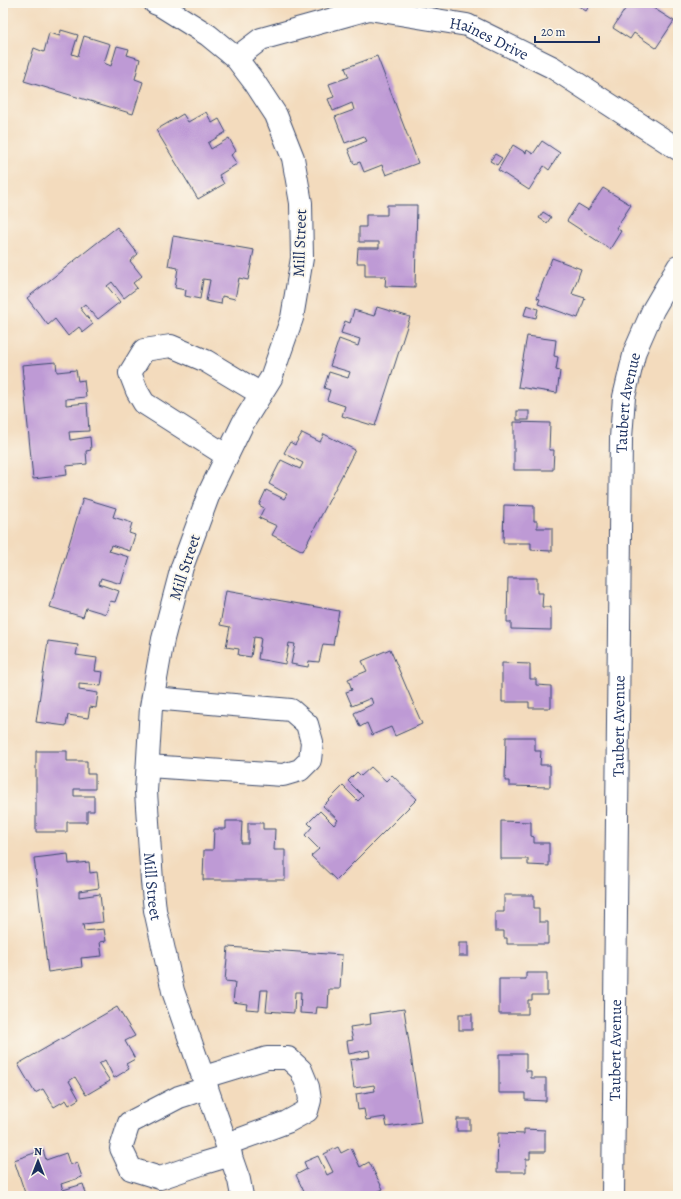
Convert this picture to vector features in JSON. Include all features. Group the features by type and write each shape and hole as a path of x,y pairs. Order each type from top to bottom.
{"street":[{"name":"Mill Street","path":"155,3 208,36 236,58 255,83 276,115 293,158 302,203 302,258 292,318 271,378 243,423 210,491 182,567 163,639 153,698 146,792 155,910 173,991 229,1150 239,1180 242,1196"},
{"name":"Haines Drive","path":"236,58 261,39 369,9 467,25 552,67 678,149"},
{"name":"Taubert Avenue","path":"613,1196 621,438 623,404 635,352 653,310 678,267"},
{"path":"227,456 144,403 137,391 130,373 144,350 171,346 206,361 261,394"},
{"path":"148,766 283,775 300,770 310,760 312,742 307,724 291,710 153,698"},
{"path":"267,1058 288,1058 301,1070 308,1087 310,1100 307,1111 204,1163 160,1178 131,1168 121,1148 129,1123 205,1083 267,1058"}],"building":[{"path":"574,3 591,3 586,11"},
{"path":"629,3 649,3 651,4 650,6 674,21 656,48 634,33 630,39 613,28"},
{"path":"61,30 78,35 72,54 78,56 84,36 110,44 104,63 111,66 117,46 129,49 127,55 140,59 135,79 143,82 133,114 24,81 34,48 44,52 49,33 60,36"},
{"path":"377,56 418,163 386,175 382,165 364,172 360,162 354,164 348,149 367,141 364,136 345,143 335,117 354,110 352,103 333,111 328,99 334,97 329,84 349,77 345,68"},
{"path":"206,112 212,123 219,119 226,132 208,143 211,149 229,138 236,151 231,155 237,164 219,175 224,184 198,199 156,130 183,114 188,122"},
{"path":"542,141 560,153 549,170 544,166 529,190 498,170 513,145 526,153 527,150 533,154"},
{"path":"495,154 502,158 497,165 490,161"},
{"path":"603,188 631,205 616,228 621,231 610,249 567,221 578,204 588,210"},
{"path":"387,205 417,205 415,287 385,286 386,276 365,276 365,263 357,263 358,248 379,248 379,242 359,242 359,227 366,227 366,215 387,215"},
{"path":"543,212 551,217 547,223 539,218"},
{"path":"117,227 138,254 130,261 142,276 133,283 137,288 124,298 112,282 107,286 120,302 98,319 85,304 80,308 93,324 83,332 79,327 68,336 55,319 48,325 27,298"},
{"path":"173,236 254,250 248,280 239,278 235,299 222,296 221,304 206,301 210,280 203,279 200,299 185,296 186,290 175,288 178,268 168,266"},
{"path":"552,258 581,269 572,294 585,298 578,318 538,304 540,299 537,298"},
{"path":"527,305 538,309 536,318 524,315"},
{"path":"377,307 410,317 375,426 342,416 345,406 327,400 330,390 324,388 329,372 348,378 350,372 330,366 339,339 358,346 360,339 341,333 345,321 350,323 354,310 374,316"},
{"path":"527,336 556,340 554,356 558,357 556,370 560,371 557,393 518,387"},
{"path":"56,362 57,372 76,370 78,381 84,380 86,397 66,399 66,405 87,403 89,431 69,432 70,440 90,437 91,450 86,451 87,464 66,466 67,475 33,479 22,365"},
{"path":"517,411 529,411 529,420 517,420"},
{"path":"514,422 550,423 549,450 554,450 553,470 514,470"},
{"path":"302,433 320,442 324,434 355,450 303,551 272,535 277,526 259,518 264,508 259,505 266,490 284,499 287,494 269,484 281,460 300,469 303,463 284,453 290,442 295,445"},
{"path":"83,498 116,508 113,517 132,523 129,533 135,535 130,551 111,545 109,551 129,557 121,584 101,578 99,584 119,591 115,602 110,601 106,614 86,608 83,617 50,607"},
{"path":"504,505 534,506 534,521 537,521 537,528 552,528 552,551 531,550 531,543 503,543"},
{"path":"508,578 537,578 537,593 543,593 542,607 551,607 551,630 511,629 511,622 507,622"},
{"path":"226,591 339,611 333,645 323,644 319,662 309,661 308,667 291,664 295,644 289,643 285,664 258,659 261,638 254,637 251,657 238,655 239,649 226,647 230,627 220,625"},
{"path":"48,641 78,645 76,655 97,658 95,671 103,672 101,686 79,684 79,690 98,693 96,708 90,707 88,718 68,715 66,726 36,722"},
{"path":"390,649 422,724 395,736 391,727 372,735 367,723 360,727 354,713 373,704 371,698 352,706 346,692 352,690 348,679 367,671 362,661"},
{"path":"502,663 530,664 530,679 536,679 536,685 551,686 551,708 529,708 529,702 502,702"},
{"path":"506,737 535,737 535,751 541,751 540,765 550,765 550,787 509,786 509,781 505,781"},
{"path":"36,751 67,751 67,761 87,761 87,774 95,774 95,789 74,789 74,796 94,796 94,811 87,811 87,822 67,822 67,832 36,832"},
{"path":"371,767 386,781 392,775 417,799 336,880 311,856 319,849 305,835 312,827 308,823 320,811 334,825 338,820 323,806 343,786 358,801 363,796 348,781 357,772 361,776"},
{"path":"226,821 242,821 241,843 248,843 248,823 263,823 263,829 275,829 274,850 285,850 285,880 203,880 204,850 213,850 214,829 226,829"},
{"path":"501,821 531,822 531,836 534,837 534,843 549,843 549,866 528,865 528,859 501,859"},
{"path":"68,854 69,864 89,862 90,873 97,872 99,888 79,891 79,897 100,894 103,922 83,924 84,931 104,929 106,941 100,942 102,956 81,958 82,967 48,972 34,858"},
{"path":"504,895 534,895 534,908 539,908 539,922 548,922 548,944 507,944 507,938 504,938 504,931 495,931 495,912 504,912"},
{"path":"459,943 468,943 468,956 459,956"},
{"path":"228,947 342,955 340,989 329,989 328,1008 317,1007 316,1014 300,1013 301,992 295,992 294,1013 266,1011 268,990 261,990 259,1010 246,1009 247,1004 233,1002 235,982 225,981"},
{"path":"526,973 547,973 547,995 532,995 532,1000 528,1000 528,1014 499,1014 499,979 526,979"},
{"path":"117,1007 135,1036 125,1041 135,1059 126,1064 129,1069 114,1078 105,1060 99,1064 110,1081 86,1095 75,1077 69,1081 79,1099 69,1105 66,1100 54,1107 43,1089 35,1093 18,1064"},
{"path":"404,1009 421,1122 387,1127 385,1117 366,1120 364,1109 358,1110 356,1094 375,1091 374,1085 354,1088 350,1060 370,1057 369,1050 349,1054 347,1041 353,1040 350,1027 371,1024 370,1014"},
{"path":"459,1014 472,1014 472,1030 459,1030"},
{"path":"499,1054 526,1054 526,1071 531,1071 531,1078 546,1078 546,1101 525,1100 525,1093 499,1093"},
{"path":"457,1119 470,1119 470,1131 457,1131"},
{"path":"524,1129 545,1130 545,1152 530,1152 530,1159 526,1159 526,1172 497,1172 498,1133 524,1134"},
{"path":"338,1147 341,1153 351,1148 360,1167 369,1162 383,1189 369,1196 300,1196 305,1194 296,1175 307,1169 304,1162 318,1156 327,1175 333,1172 324,1154"},
{"path":"43,1150 46,1160 66,1153 70,1165 77,1162 82,1177 61,1184 63,1190 83,1184 87,1196 26,1196 14,1160"}]}
